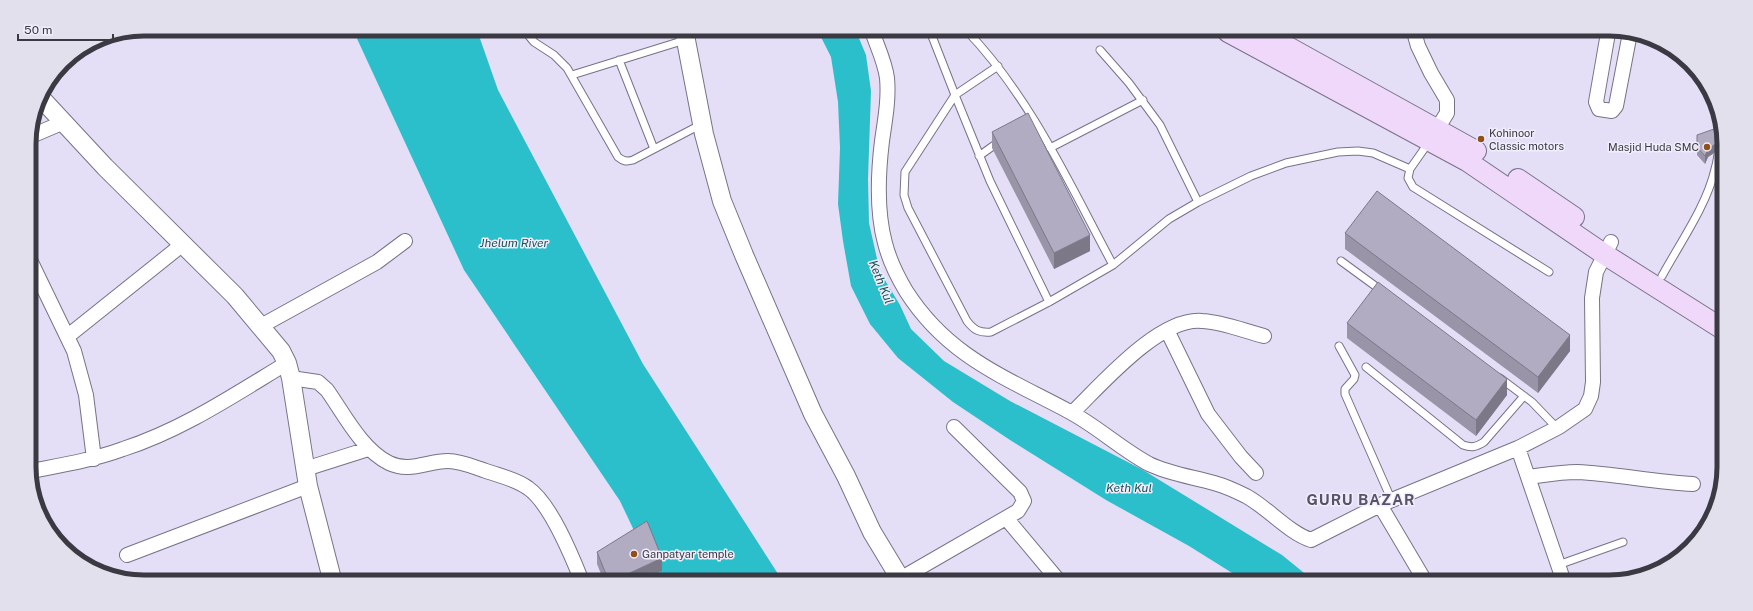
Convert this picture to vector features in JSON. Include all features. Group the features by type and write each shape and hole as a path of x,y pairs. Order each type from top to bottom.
{"main road":[{"path":"1236,36 1434,135"},
{"path":"1268,36 1434,135 1467,161 1607,248 1717,325"},
{"path":"1607,248 1662,276 1717,310"}],"street":[{"path":"685,36 702,124 722,201 781,343 813,414 846,476 872,532 899,575"},
{"path":"874,36 887,77 887,101 879,169 881,220 885,243 891,262 903,285 917,308 934,328 951,344 978,364 1072,413 1150,464 1182,475 1216,483 1246,497 1272,514 1299,535 1311,540 1386,503 1518,448 1576,417 1585,409 1591,396 1593,382 1592,298 1596,272 1607,248"},
{"path":"1415,36 1418,46 1431,74 1447,100 1447,113 1434,135"},
{"path":"1607,36 1596,102 1599,109 1609,112 1616,106 1629,38"},
{"path":"45,102 106,167 235,296 281,351 289,371 307,477 331,575"},
{"path":"36,134 64,122"},
{"path":"261,326 377,262 405,241"},
{"path":"68,336 183,244"},
{"path":"36,272 68,336 86,395 94,459"},
{"path":"1072,413 1136,351 1154,337 1188,321 1202,321 1264,336"},
{"path":"1167,330 1185,365 1198,397 1208,414 1241,458 1256,473"},
{"path":"36,471 94,459 156,437 289,371 318,382 327,390 368,449 385,461 399,467 408,468 438,462 458,462 518,482 529,488 537,496 560,532 578,575"},
{"path":"908,575 1006,518 1022,506 1024,501 1020,492 954,427"},
{"path":"1518,448 1562,575"},
{"path":"127,555 368,449"},
{"path":"1528,477 1575,472 1608,474 1655,482 1693,484"},
{"path":"1386,503 1422,575"},
{"path":"1006,518 1054,575"}],"lane":[{"path":"529,36 534,42 562,62 572,75 618,157 628,162 702,124"},
{"path":"572,75 619,60 682,36"},
{"path":"932,36 979,156 1049,302"},
{"path":"971,36 998,66 1029,119 1050,148 1113,265"},
{"path":"1100,50 1143,100 1160,125 1198,202"},
{"path":"619,60 654,149"},
{"path":"998,66 955,95 905,172 904,195 908,208 967,321 973,329 982,332 991,332 1049,302 1113,265 1169,219 1198,202 1251,176 1286,163 1338,152 1358,151 1373,153 1410,169"},
{"path":"1050,148 1143,100"},
{"path":"979,156 1009,134"},
{"path":"1434,135 1410,169 1408,178 1413,187 1549,272"},
{"path":"1662,276 1706,196 1717,158"},
{"path":"1341,261 1392,298"},
{"path":"1339,346 1355,375 1354,379 1345,389 1345,394 1386,503"},
{"path":"1366,367 1463,445 1469,448 1477,447 1484,442 1524,396"},
{"path":"1492,372 1540,409 1557,428"},
{"path":"1558,565 1623,542"}],"water":[{"name":"Jhelum River","path":"356,36 479,36 498,90 643,364 779,575 655,575 620,501 464,270"},
{"name":"Keth Kul","path":"820,36 858,36 866,55 871,91 868,179 869,223 880,272 900,305 911,329 944,361 1010,401 1143,470 1282,555 1307,575 1235,575 1189,546 1106,500 1010,440 953,402 898,358 870,324 851,286 838,204 840,148 838,102 831,57"}],"building":[{"path":"1028,113 1090,235 1054,253 992,132"},
{"path":"1714,129 1716,134 1717,143 1708,149 1705,156 1697,147 1697,135"},
{"path":"1377,191 1570,335 1538,377 1345,233"},
{"path":"1378,282 1507,379 1476,420 1347,323"},
{"name":"Ganpatyar temple","path":"647,521 662,558 626,575 606,575 597,552"}],"place":[{"name":"Kohinoor Classic motors","path":"1481,139"},
{"name":"Masjid Huda SMC","path":"1707,147"},
{"name":"Ganpatyar temple","path":"634,554"}],"district":[{"name":"GURU BAZAR","path":"1361,499"}]}
